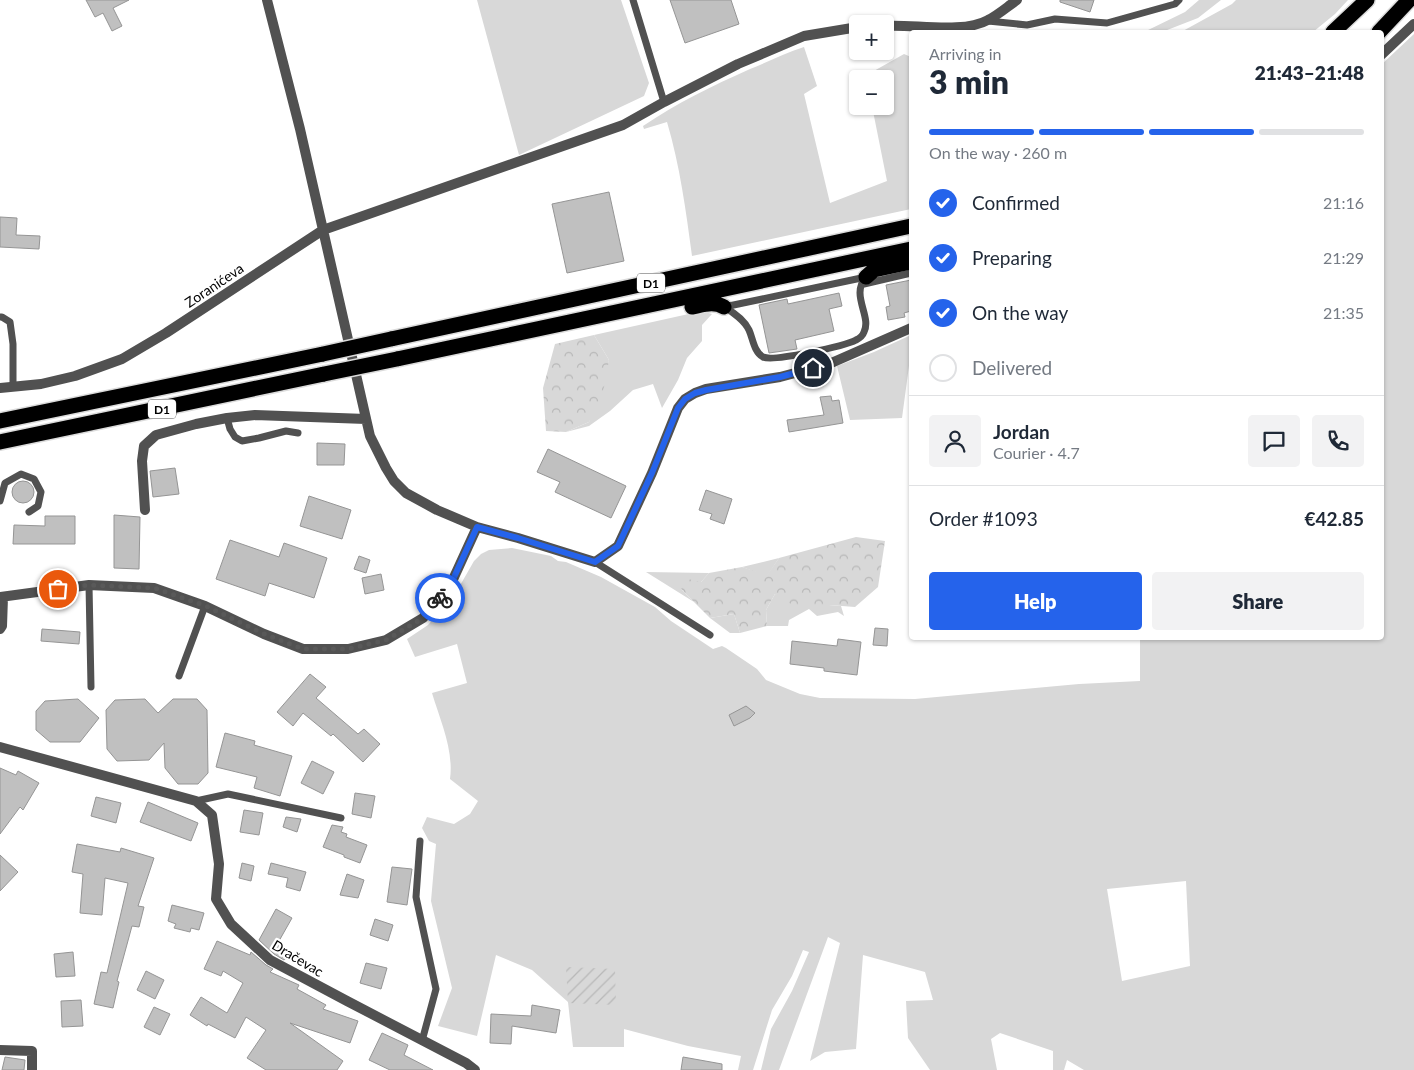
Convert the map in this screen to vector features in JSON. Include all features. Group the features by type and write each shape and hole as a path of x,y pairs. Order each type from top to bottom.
{"highway":[{"path":"1335,30 1367,0"},
{"path":"1381,30 1409,0"},
{"name":"D1","path":"0,421 323,354 909,226"},
{"name":"D1","path":"0,442 909,249"},
{"path":"864,280 874,270 909,262"},
{"path":"667,302 683,308 710,303 719,304 724,307"}],"street":[{"path":"268,0 300,129 370,436 394,481 406,493 437,510 477,527 595,562 618,546 652,473 676,414 685,399 695,393 706,390 780,377 829,364 909,329"},
{"path":"894,25 972,26 988,21 1016,0"},
{"path":"1384,53 1414,24"},
{"name":"Zoranićeva","path":"0,388 41,384 75,376 122,360 323,230 623,125 738,64 804,36 849,28"},
{"path":"145,510 142,461 144,446 156,435 196,424 255,415 366,419"},
{"path":"0,629 2,626 2,597 89,585 154,588 206,606 264,634 303,649 348,649 386,640 423,618 450,586 477,527"},
{"path":"0,747 196,801"},
{"name":"Dračevac","path":"196,801 212,815 219,864 216,899 231,924 270,960 466,1063 475,1070"},
{"path":"0,1050 32,1051 32,1070"}],"lane":[{"path":"633,0 664,102"},
{"path":"988,21 1027,25 1055,20 1107,23 1175,4 1179,0"},
{"path":"724,307 909,273"},
{"path":"724,307 738,317 748,329 756,349 762,356 770,358 816,351 854,341 864,334 866,328 860,295 864,280"},
{"path":"0,317 10,322 13,344 13,387"},
{"path":"864,334 869,347"},
{"path":"227,418 230,429 235,437 242,441 286,431 298,433"},
{"path":"0,500 6,483 21,474 34,479 41,492 38,506 29,512"},
{"path":"595,562 710,635"},
{"path":"89,585 91,686"},
{"path":"179,676 206,606"},
{"path":"196,801 228,794 341,818"},
{"path":"420,841 416,897 436,989 422,1041"}],"green space":[{"path":"477,0 621,0 649,83 644,96 519,155"},
{"path":"1199,0 1221,0 1198,18 1167,30 1148,30 1185,12"},
{"path":"1236,0 1348,0 1315,30 1185,30"},
{"path":"1414,34 1414,1070 1084,1070 1067,1060 1064,1070 1053,1070 1053,1051 1000,1033 991,1039 997,1070 930,1070 908,1038 906,1001 933,1000 925,972 863,955 856,1049 825,1052 810,1061 840,943 828,937 779,1070 761,1070 771,1029 792,991 809,952 803,950 792,976 772,1010 753,1070 738,1070 741,1056 688,1046 624,1029 624,1047 573,1047 568,1002 532,970 496,955 477,1036 438,1026 452,988 431,901 436,844 429,841 422,828 427,817 454,824 470,814 478,801 450,779 451,768 448,746 432,693 467,683 457,644 415,657 407,639 428,625 458,589 474,561 481,554 489,550 512,548 551,556 558,561 566,562 601,577 655,607 671,621 713,649 722,646 726,648 757,669 766,680 800,694 820,698 915,699 1079,684 1140,681 1140,640 1384,640 1384,62","holes":["1186,881 1190,966 1122,981 1107,889"]},
{"path":"804,47 817,86 804,94 830,203 887,181 874,115 894,115 894,70 876,70 904,54 909,56 909,209 692,256 679,172 667,122 644,129 643,126 708,88"},
{"path":"702,311 712,314 702,325 702,341 687,358 678,380 662,408 653,384 633,390 610,411 589,426 566,432 589,422 609,360 594,335"},
{"path":"594,335 609,360 602,398 589,422 566,432 546,431 543,388 555,344"},
{"path":"909,336 909,366 902,418 850,420 837,366"},
{"path":"856,537 885,541 878,587 855,607 829,605 794,606 775,594 766,610 767,626 740,633 734,614 710,618 681,589 688,579 701,582 709,573 742,567 767,575 779,558"},
{"path":"779,558 767,576 742,567"},
{"path":"646,572 709,573 701,582 681,589 694,602"},
{"path":"775,594 841,606 844,616 838,612 817,616 809,609 789,620 788,626 767,626 766,610"},
{"path":"734,614 740,633 730,633 710,618"},
{"path":"566,967 615,969 616,1005 568,1003"}],"building":[{"path":"86,0 129,0 113,8 122,26 112,31 103,13 95,17"},
{"path":"670,0 731,0 739,24 685,43"},
{"path":"1060,0 1094,0 1090,12 1060,2"},
{"path":"609,192 624,261 567,273 552,204"},
{"path":"0,217 17,218 16,235 40,236 39,249 0,247"},
{"path":"909,280 909,312 904,313 905,317 888,320 886,307 890,306 886,285"},
{"path":"839,293 842,306 829,309 834,331 795,340 797,349 769,353 759,305 787,299 788,304"},
{"path":"831,396 832,401 839,400 843,423 789,432 787,420 824,415 820,397"},
{"path":"317,443 345,444 344,465 317,465"},
{"path":"548,449 626,486 611,518 555,492 560,482 537,472"},
{"path":"175,468 179,494 153,497 150,471"},
{"path":"23,481 31,484 34,492 31,500 23,503 15,500 12,492 15,484"},
{"path":"706,490 732,499 724,524 710,519 712,514 699,510"},
{"path":"309,496 351,510 342,539 300,526"},
{"path":"114,515 140,517 139,569 114,568"},
{"path":"45,516 75,516 75,544 13,544 14,525 45,526"},
{"path":"230,540 279,557 284,543 327,558 314,598 269,583 265,596 216,579"},
{"path":"359,556 370,560 366,573 354,569"},
{"path":"381,574 384,590 365,594 362,578"},
{"path":"875,628 888,629 887,646 873,645"},
{"path":"42,629 80,632 79,644 41,641"},
{"path":"838,639 861,642 857,675 824,671 824,668 790,664 792,641 837,646"},
{"path":"310,674 326,687 316,698 358,734 364,729 380,744 363,762 333,734 331,736 303,713 293,726 277,712"},
{"path":"78,699 99,718 80,742 50,742 36,730 36,711 45,701"},
{"path":"145,699 158,713 173,699 197,699 207,710 208,773 198,784 178,784 165,768 164,743 149,760 117,761 107,749 106,710 115,700"},
{"path":"746,706 755,713 750,718 734,726 729,715"},
{"path":"225,733 255,741 254,745 292,756 280,796 254,788 257,777 216,767"},
{"path":"312,761 334,772 323,794 301,783"},
{"path":"0,768 16,775 18,771 39,783 23,810 20,807 0,834"},
{"path":"355,793 375,796 371,818 352,814"},
{"path":"96,797 121,803 116,823 91,816"},
{"path":"148,802 198,823 191,841 140,822"},
{"path":"244,810 263,813 259,835 240,832"},
{"path":"286,817 301,819 297,832 283,827"},
{"path":"332,825 343,827 341,832 347,834 346,837 367,845 360,863 323,847"},
{"path":"77,844 120,852 121,848 154,858 138,906 144,907 139,927 132,926 117,981 119,982 113,1008 94,1004 101,972 107,973 128,883 105,878 102,915 80,913 83,874 72,872"},
{"path":"0,855 18,872 0,891"},
{"path":"242,863 254,866 251,881 239,878"},
{"path":"271,863 306,872 300,891 286,887 288,878 268,874"},
{"path":"392,867 412,869 407,905 387,902"},
{"path":"347,874 364,880 358,898 340,895"},
{"path":"172,905 204,913 199,930 191,928 190,932 174,928 176,924 168,921"},
{"path":"276,909 292,918 279,941 291,954 284,960 274,954 259,940"},
{"path":"375,919 393,925 388,941 370,935"},
{"path":"217,941 250,955 251,952 273,969 270,972 299,985 297,989 326,1005 323,1009 358,1021 350,1043 290,1023 343,1061 337,1070 266,1070 247,1058 266,1030 246,1017 235,1038 208,1024 207,1026 190,1015 201,997 227,1013 243,983 223,971 221,976 204,969"},
{"path":"73,952 75,976 56,977 54,954"},
{"path":"366,963 387,968 381,989 360,983"},
{"path":"146,971 164,980 155,999 137,990"},
{"path":"81,1000 83,1026 62,1027 61,1001"},
{"path":"532,1005 560,1010 556,1033 512,1026 511,1044 490,1043 491,1014 531,1016"},
{"path":"154,1007 170,1014 160,1035 144,1027"},
{"path":"382,1033 408,1045 404,1055 433,1070 390,1070 369,1060"},
{"path":"5,1057 25,1060 24,1070 2,1070"},
{"path":"683,1057 722,1064 722,1070 681,1070"}],"way so far":[{"path":"58,589 89,585 154,588 206,606 264,634 303,649 348,649 386,640 423,618 440,598"}],"route":[{"path":"440,598 450,586 477,527 595,562 618,546 652,473 678,408 685,399 695,393 706,390 780,377 813,368"}]}
